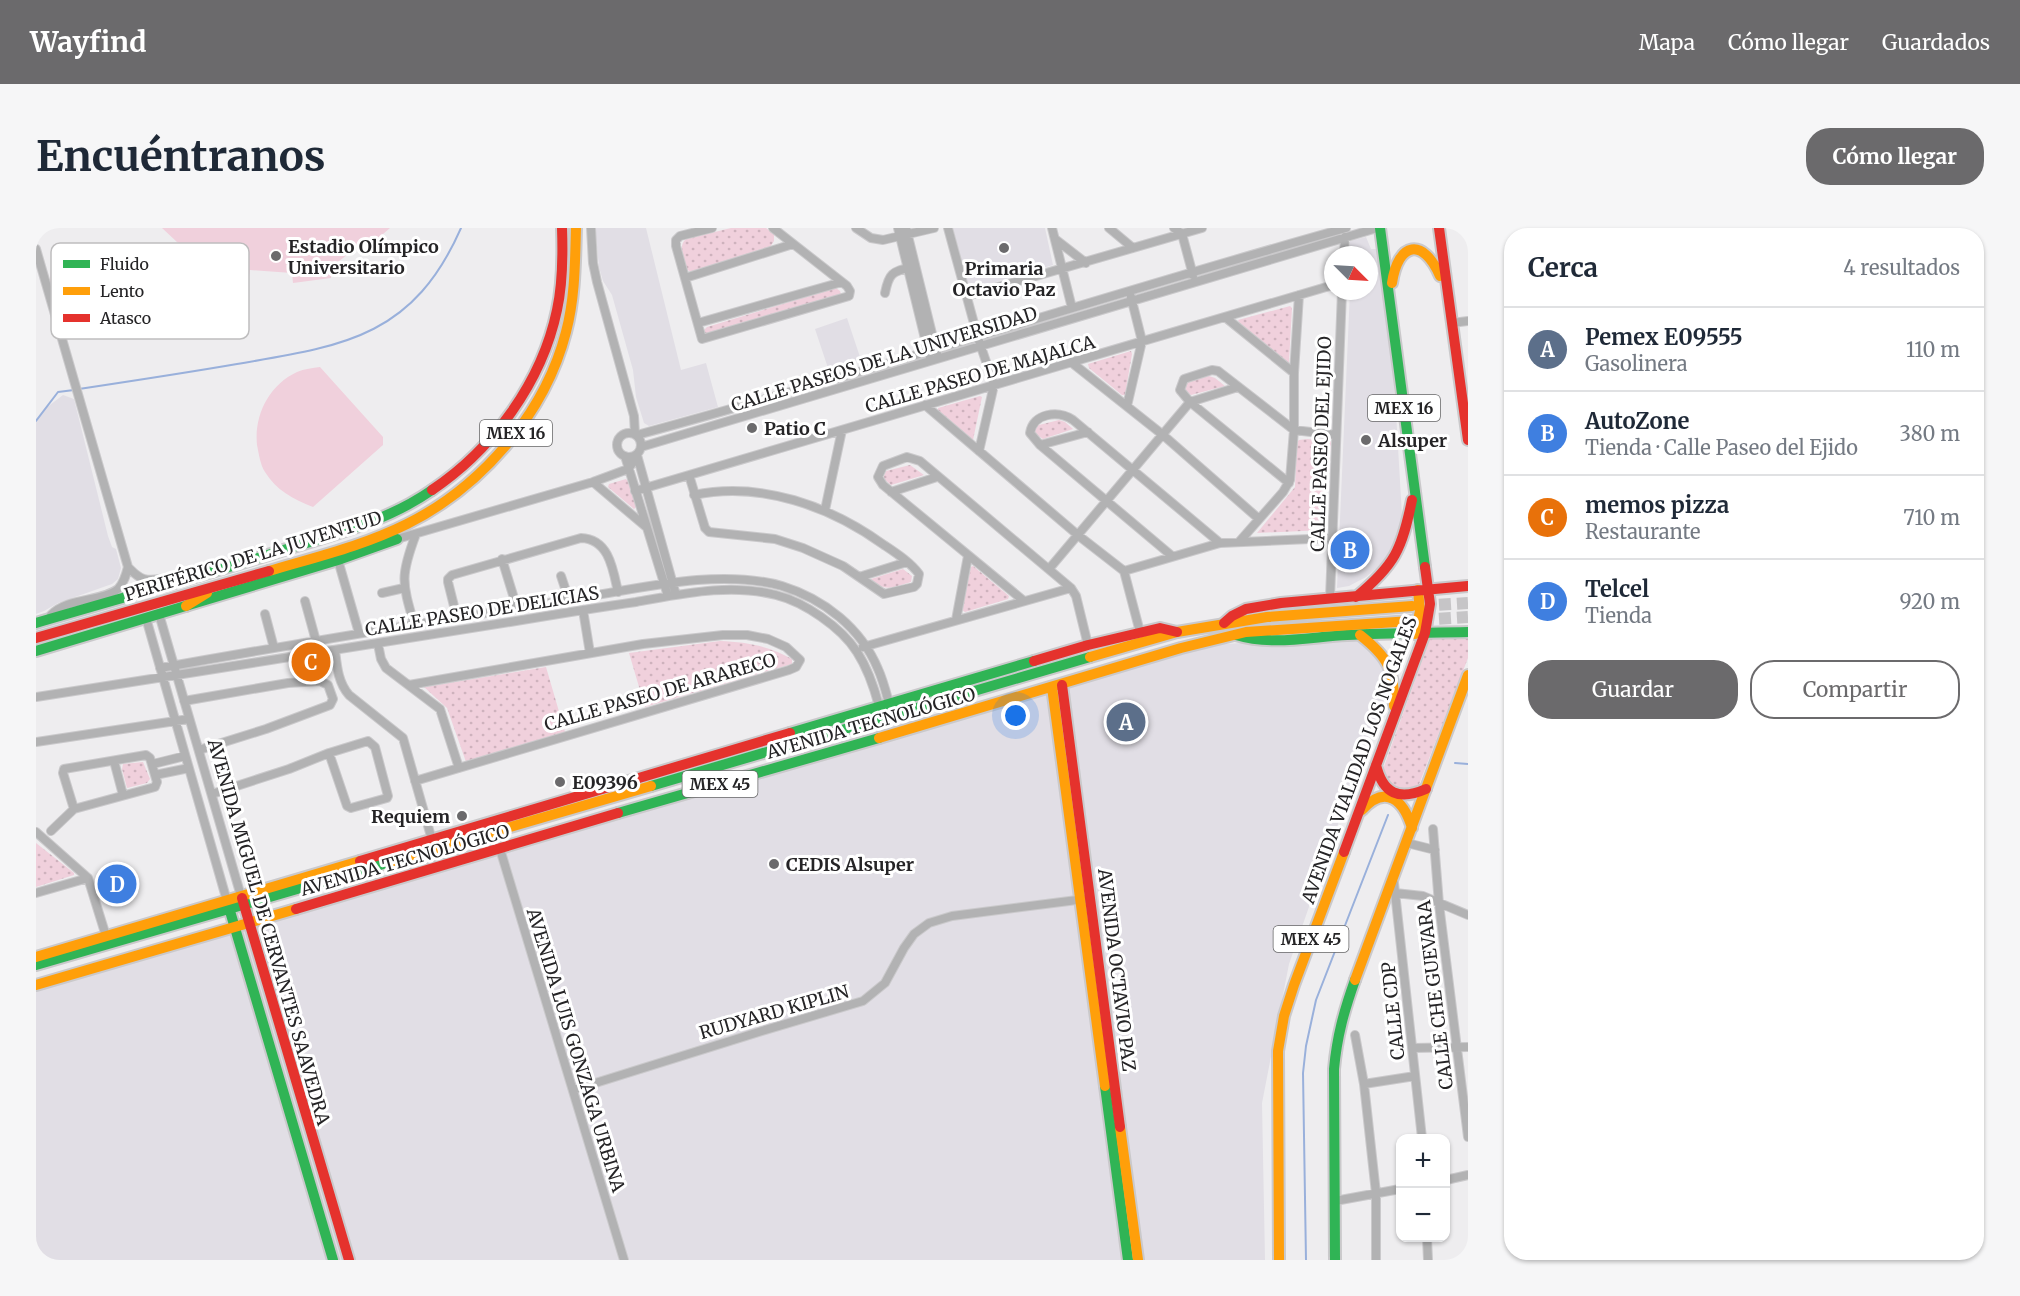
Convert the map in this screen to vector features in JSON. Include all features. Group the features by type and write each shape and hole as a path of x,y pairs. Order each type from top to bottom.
{"main road":[{"name":"PERIFÉRICO DE LA JUVENTUD","path":"42,621 232,567 396,512 461,470 500,429 516,406 538,366 548,339 561,286 562,228"},
{"name":"PERIFÉRICO DE LA JUVENTUD","path":"36,638 359,545 400,528 434,510 459,492 487,468 509,442 543,393 566,331 577,274 576,228"},
{"name":"MEX 16","path":"1378,228 1415,489 1423,589"},
{"path":"1431,228 1438,270"},
{"name":"MEX 16","path":"1439,228 1468,440"},
{"path":"1392,320 1393,276 1396,262 1402,253 1411,249 1422,251 1432,258 1446,286"},
{"path":"1356,597 1378,580 1398,555 1404,540 1415,489"},
{"path":"359,545 397,539"},
{"path":"36,651 338,560 397,539"},
{"path":"186,606 224,583"},
{"path":"1224,623 1246,609 1281,603 1468,586"},
{"name":"AVENIDA VIALIDAD LOS NOGALES","path":"1279,1260 1277,1096 1278,1052 1284,1016 1394,717 1420,633 1430,610 1423,589"},
{"name":"AVENIDA TECNOLÓGICO","path":"36,965 243,900 596,802 1177,632 1300,613 1412,606"},
{"name":"AVENIDA TECNOLÓGICO","path":"36,985 1181,648 1246,632 1411,621"},
{"path":"243,900 432,840 1088,645 1160,627 1177,632"},
{"path":"1236,635 1253,640 1468,632"},
{"path":"1360,635 1379,650 1391,666 1395,689 1394,717"},
{"path":"1465,686 1468,675"},
{"name":"AVENIDA OCTAVIO PAZ","path":"1057,686 1138,1260"},
{"name":"MEX 45","path":"1335,1260 1334,1069 1342,1016 1465,686"},
{"path":"1376,765 1380,782 1392,791 1403,796 1426,789"},
{"path":"1358,816 1369,801 1376,797 1385,797 1404,806 1412,828"},
{"path":"596,802 602,820"},
{"name":"AVENIDA OCTAVIO PAZ","path":"1086,899 1128,1260"},
{"name":"AVENIDA MIGUEL DE CERVANTES SAAVEDRA","path":"243,900 349,1260"},
{"path":"36,957 106,936 228,905"},
{"name":"AVENIDA MIGUEL DE CERVANTES SAAVEDRA","path":"228,905 333,1260"},
{"path":"243,956 257,951"},
{"path":"300,1151 315,1146"}],"street":[{"path":"397,539 628,470 638,453 641,441 636,435 634,416 595,272 591,228"},
{"path":"712,228 680,236 676,240 702,339 847,297 850,294 849,289 842,282 773,228"},
{"path":"856,228 879,240 888,240 903,232 934,228"},
{"path":"948,228 978,338 994,385 979,451"},
{"path":"1052,228 1072,308"},
{"path":"1109,228 1133,248"},
{"path":"1174,228 1182,234 1194,283"},
{"path":"967,296 1202,228"},
{"name":"CALLE PASEOS DE LA UNIVERSIDAD","path":"638,453 689,433 812,397 978,338 1315,232 1345,232 1378,228"},
{"path":"903,232 934,355"},
{"path":"1315,232 1317,247"},
{"name":"CALLE PASEOS DE LA UNIVERSIDAD","path":"636,435 809,387 934,355 981,346 1317,247 1345,232"},
{"path":"1055,239 1086,262"},
{"path":"686,278 793,244"},
{"path":"36,249 51,300"},
{"path":"885,293 888,279 892,274 911,266"},
{"path":"698,323 842,282"},
{"name":"CALLE PASEO DE MAJALCA","path":"636,491 1324,288"},
{"path":"1127,406 1142,341 1130,291"},
{"path":"1239,542 1289,483 1294,430 1293,373 1299,295"},
{"name":"CALLE PASEO DEL EJIDO","path":"1330,598 1342,300"},
{"path":"1225,317 1293,373"},
{"path":"1452,323 1468,321"},
{"path":"63,339 128,567 139,577 150,580 204,567 232,567"},
{"path":"1071,362 1162,435 1259,519"},
{"path":"1289,483 1190,402 1180,390 1184,379 1212,370 1218,371 1294,430 1336,435"},
{"path":"809,387 812,397"},
{"path":"1049,569 1190,402 1238,387"},
{"path":"925,405 1079,536 1124,571 1140,632"},
{"path":"1172,556 1040,445 1030,430 1034,422 1046,416 1066,415 1220,543"},
{"path":"686,422 689,433"},
{"path":"825,510 842,430"},
{"path":"1040,445 1088,432"},
{"path":"636,435 623,434 618,440 617,448 625,456 646,527 669,584"},
{"path":"625,456 638,453"},
{"path":"638,453 672,596"},
{"path":"1024,601 891,492 879,480 879,473 883,465 900,459 915,458 1071,588 1076,596 1088,645"},
{"path":"689,475 694,495 705,528 709,532 775,539 826,557 887,594 918,584 919,574 907,562 866,531 825,510 766,494 737,491 694,495"},
{"path":"891,492 937,477"},
{"path":"593,482 646,527"},
{"path":"414,624 404,588 405,564 416,534"},
{"path":"1124,571 1220,543 1333,537"},
{"path":"457,618 449,586 450,576 580,538 588,538 605,550 610,559 618,592"},
{"path":"956,620 968,556"},
{"path":"502,559 516,608"},
{"path":"338,560 360,633"},
{"path":"859,577 907,562"},
{"path":"42,621 63,606 113,592 123,581 128,567"},
{"path":"561,576 569,600"},
{"name":"CALLE PASEO DE DELICIAS","path":"36,697 162,673 274,648 360,633 669,584 729,578 763,581 784,587 812,598 835,613 867,646 879,670 884,705"},
{"path":"382,593 404,588"},
{"path":"856,650 1071,588"},
{"name":"CALLE PASEO DE DELICIAS","path":"175,670 378,644 672,596 744,589 793,601 816,613 856,650 884,705"},
{"path":"305,601 316,641"},
{"path":"583,610 590,653"},
{"name":"AVENIDA MIGUEL DE CERVANTES SAAVEDRA","path":"159,614 243,900"},
{"path":"265,614 274,648"},
{"name":"AVENIDA MIGUEL DE CERVANTES SAAVEDRA","path":"146,618 228,905"},
{"name":"CALLE PASEO DE ARARECO","path":"409,685 643,644 723,635 747,635 768,639 786,647 798,657 800,663 789,670 415,781"},
{"path":"378,644 386,669 440,709 459,768"},
{"path":"335,650 340,681 349,696 403,738 432,840"},
{"path":"184,700 288,683 320,681 328,685 333,699 330,705 266,729 199,750"},
{"path":"36,742 189,719"},
{"path":"212,794 289,769 329,753 364,742 373,743 387,798 351,808 347,806 329,753"},
{"path":"51,831 74,809 154,787 157,784 150,758 146,755 64,769 63,773 74,809"},
{"path":"153,765 185,756"},
{"path":"114,761 123,795"},
{"path":"155,775 189,768"},
{"name":"CALLE CHE GUEVARA","path":"1433,829 1439,903 1468,1137"},
{"path":"36,832 88,878 106,936"},
{"path":"209,840 224,835"},
{"path":"1407,843 1435,850"},
{"name":"AVENIDA LUIS GONZAGA URBINA","path":"500,849 624,1260"},
{"path":"36,893 88,878"},
{"name":"CALLE CDP","path":"1393,881 1421,1134"},
{"path":"1395,893 1423,896 1468,915"},
{"name":"RUDYARD KIPLIN","path":"573,1090 762,1030 863,1001 885,984 908,942 914,934 929,923 952,916 1086,899"},
{"path":"1355,1035 1364,1084 1376,1193 1376,1260"},
{"path":"1412,1048 1468,1047"},
{"path":"1364,1084 1414,1076"},
{"path":"1450,1179 1468,1175"},
{"path":"1335,1201 1396,1190"},
{"path":"1427,1242 1428,1260"}],"shaded area":[{"name":"Estadio Olímpico Universitario","path":"162,228 390,228 375,241 347,255 331,267 331,278 293,283 292,273 250,270 249,276 249,243 177,242"},
{"path":"595,228 646,228 681,370 706,363 718,407 649,426 644,423 636,397 633,370 612,295 603,281 599,267"},
{"path":"731,228 766,228 774,234 774,241 770,247 692,272 687,270 682,249 686,239"},
{"name":"Primaria Octavio Paz","path":"953,228 1045,228 1053,265 969,290"},
{"path":"1366,237 1370,246 1350,246 1350,241"},
{"path":"1378,256 1395,395 1402,516 1398,537 1384,562 1366,577 1349,586 1337,588 1350,300 1378,300"},
{"path":"836,288 841,294 838,297 710,335 704,334 707,327"},
{"path":"1290,306 1292,308 1289,362 1287,363 1238,320"},
{"path":"847,318 861,360 829,371 815,329"},
{"path":"1131,351 1125,395 1122,395 1089,368 1088,364"},
{"path":"320,367 383,437 383,445 313,507 286,493 269,478 261,462 257,434 261,412 271,393 297,372"},
{"path":"1209,376 1225,386 1191,395 1184,389 1186,382"},
{"path":"63,395 74,399 108,536 112,547 116,549 121,568 118,579 112,584 58,603 36,614 36,422 46,408"},
{"path":"982,397 973,440 938,412 938,408"},
{"path":"1059,420 1073,429 1043,439 1034,433 1035,426"},
{"path":"1307,439 1331,441 1324,530 1257,533 1295,487 1297,442"},
{"path":"910,465 924,475 891,485 883,478 886,471"},
{"path":"626,479 637,506 634,509 608,487 609,484"},
{"path":"973,566 1009,596 1008,599 965,612 962,610"},
{"path":"903,569 912,576 911,582 886,587 871,579"},
{"path":"1468,635 1468,658 1418,787 1410,792 1388,787 1382,772 1431,636"},
{"path":"1333,637 1369,643 1389,666 1387,698 1373,724 1289,964 1262,1103 1265,1260 36,1260 36,987 1210,645"},
{"path":"720,641 766,648 792,659 792,664 645,707 629,653"},
{"path":"546,667 565,732 466,762 447,708 424,687"},
{"path":"143,762 150,779 147,783 127,788 122,769 123,764"},
{"path":"36,843 74,873 74,875 36,887"}],"waterway":[{"path":"79,389 310,350 342,342 371,330 397,314 421,293 442,264 461,228"},
{"path":"36,421 58,392 74,390"},
{"path":"1455,763 1468,764"},
{"path":"1306,1260 1303,1073 1306,1046 1316,1000 1388,815"}],"tunnel":[{"path":"1421,606 1468,603"},
{"path":"1421,620 1468,617"}],"traffic: fast":[{"path":"1380,228 1425,567"},
{"path":"36,623 345,531 399,510 432,490"},
{"path":"36,651 338,560 397,539"},
{"path":"1236,635 1263,640 1291,640 1362,634 1468,632"},
{"path":"651,786 1090,657"},
{"path":"790,733 1034,661"},
{"path":"618,813 879,738"},
{"path":"36,965 390,862"},
{"path":"227,901 333,1260"},
{"path":"1335,1260 1334,1069 1342,1024 1355,980"},
{"path":"1105,1086 1128,1260"}],"traffic: slow":[{"path":"269,571 356,545 407,524 460,490 506,445 526,419 543,391 566,332 573,293 576,228"},
{"path":"1392,283 1400,259 1405,252 1412,250 1419,250 1426,255 1440,276"},
{"path":"1415,634 1420,611 1418,590"},
{"path":"186,606 207,593"},
{"path":"1090,657 1177,632 1267,617 1412,606"},
{"path":"879,738 1181,648 1246,632 1411,621"},
{"path":"1360,635 1377,650 1388,665 1393,683 1394,706"},
{"path":"1355,980 1468,675"},
{"path":"1052,687 1105,1086"},
{"path":"390,862 651,786"},
{"path":"1362,810 1379,798 1393,799 1404,810 1412,828"},
{"path":"1279,1260 1278,1051 1284,1016 1294,985 1344,852"},
{"path":"36,957 360,861"},
{"path":"36,985 296,909"},
{"path":"1120,1127 1138,1260"}],"traffic: jam":[{"path":"432,490 475,455 494,434 512,412 540,363 550,337 559,300 562,228"},
{"path":"1439,228 1468,440"},
{"path":"1356,597 1380,575 1395,555 1405,531 1412,500"},
{"path":"1344,852 1425,633 1430,604 1425,567"},
{"path":"36,638 269,571"},
{"path":"1224,623 1246,609 1281,603 1468,586"},
{"path":"1034,661 1160,628 1177,632"},
{"path":"1062,685 1120,1127"},
{"path":"360,861 790,733"},
{"path":"1376,765 1383,783 1394,792 1408,794 1426,789"},
{"path":"296,909 618,813"},
{"path":"242,898 349,1260"}],"place":[{"name":"Primaria Octavio Paz","path":"1004,248"},
{"name":"Estadio Olímpico Universitario","path":"276,256"},
{"name":"Patio C","path":"752,428"},
{"name":"Alsuper","path":"1366,440"},
{"name":"AutoZone","path":"1350,550"},
{"name":"memos pizza","path":"311,662"},
{"name":"Pemex E09555","path":"1126,722"},
{"name":"E09396","path":"560,782"},
{"name":"Requiem","path":"462,816"},
{"name":"CEDIS Alsuper","path":"774,864"},
{"name":"Telcel","path":"117,884"}]}
